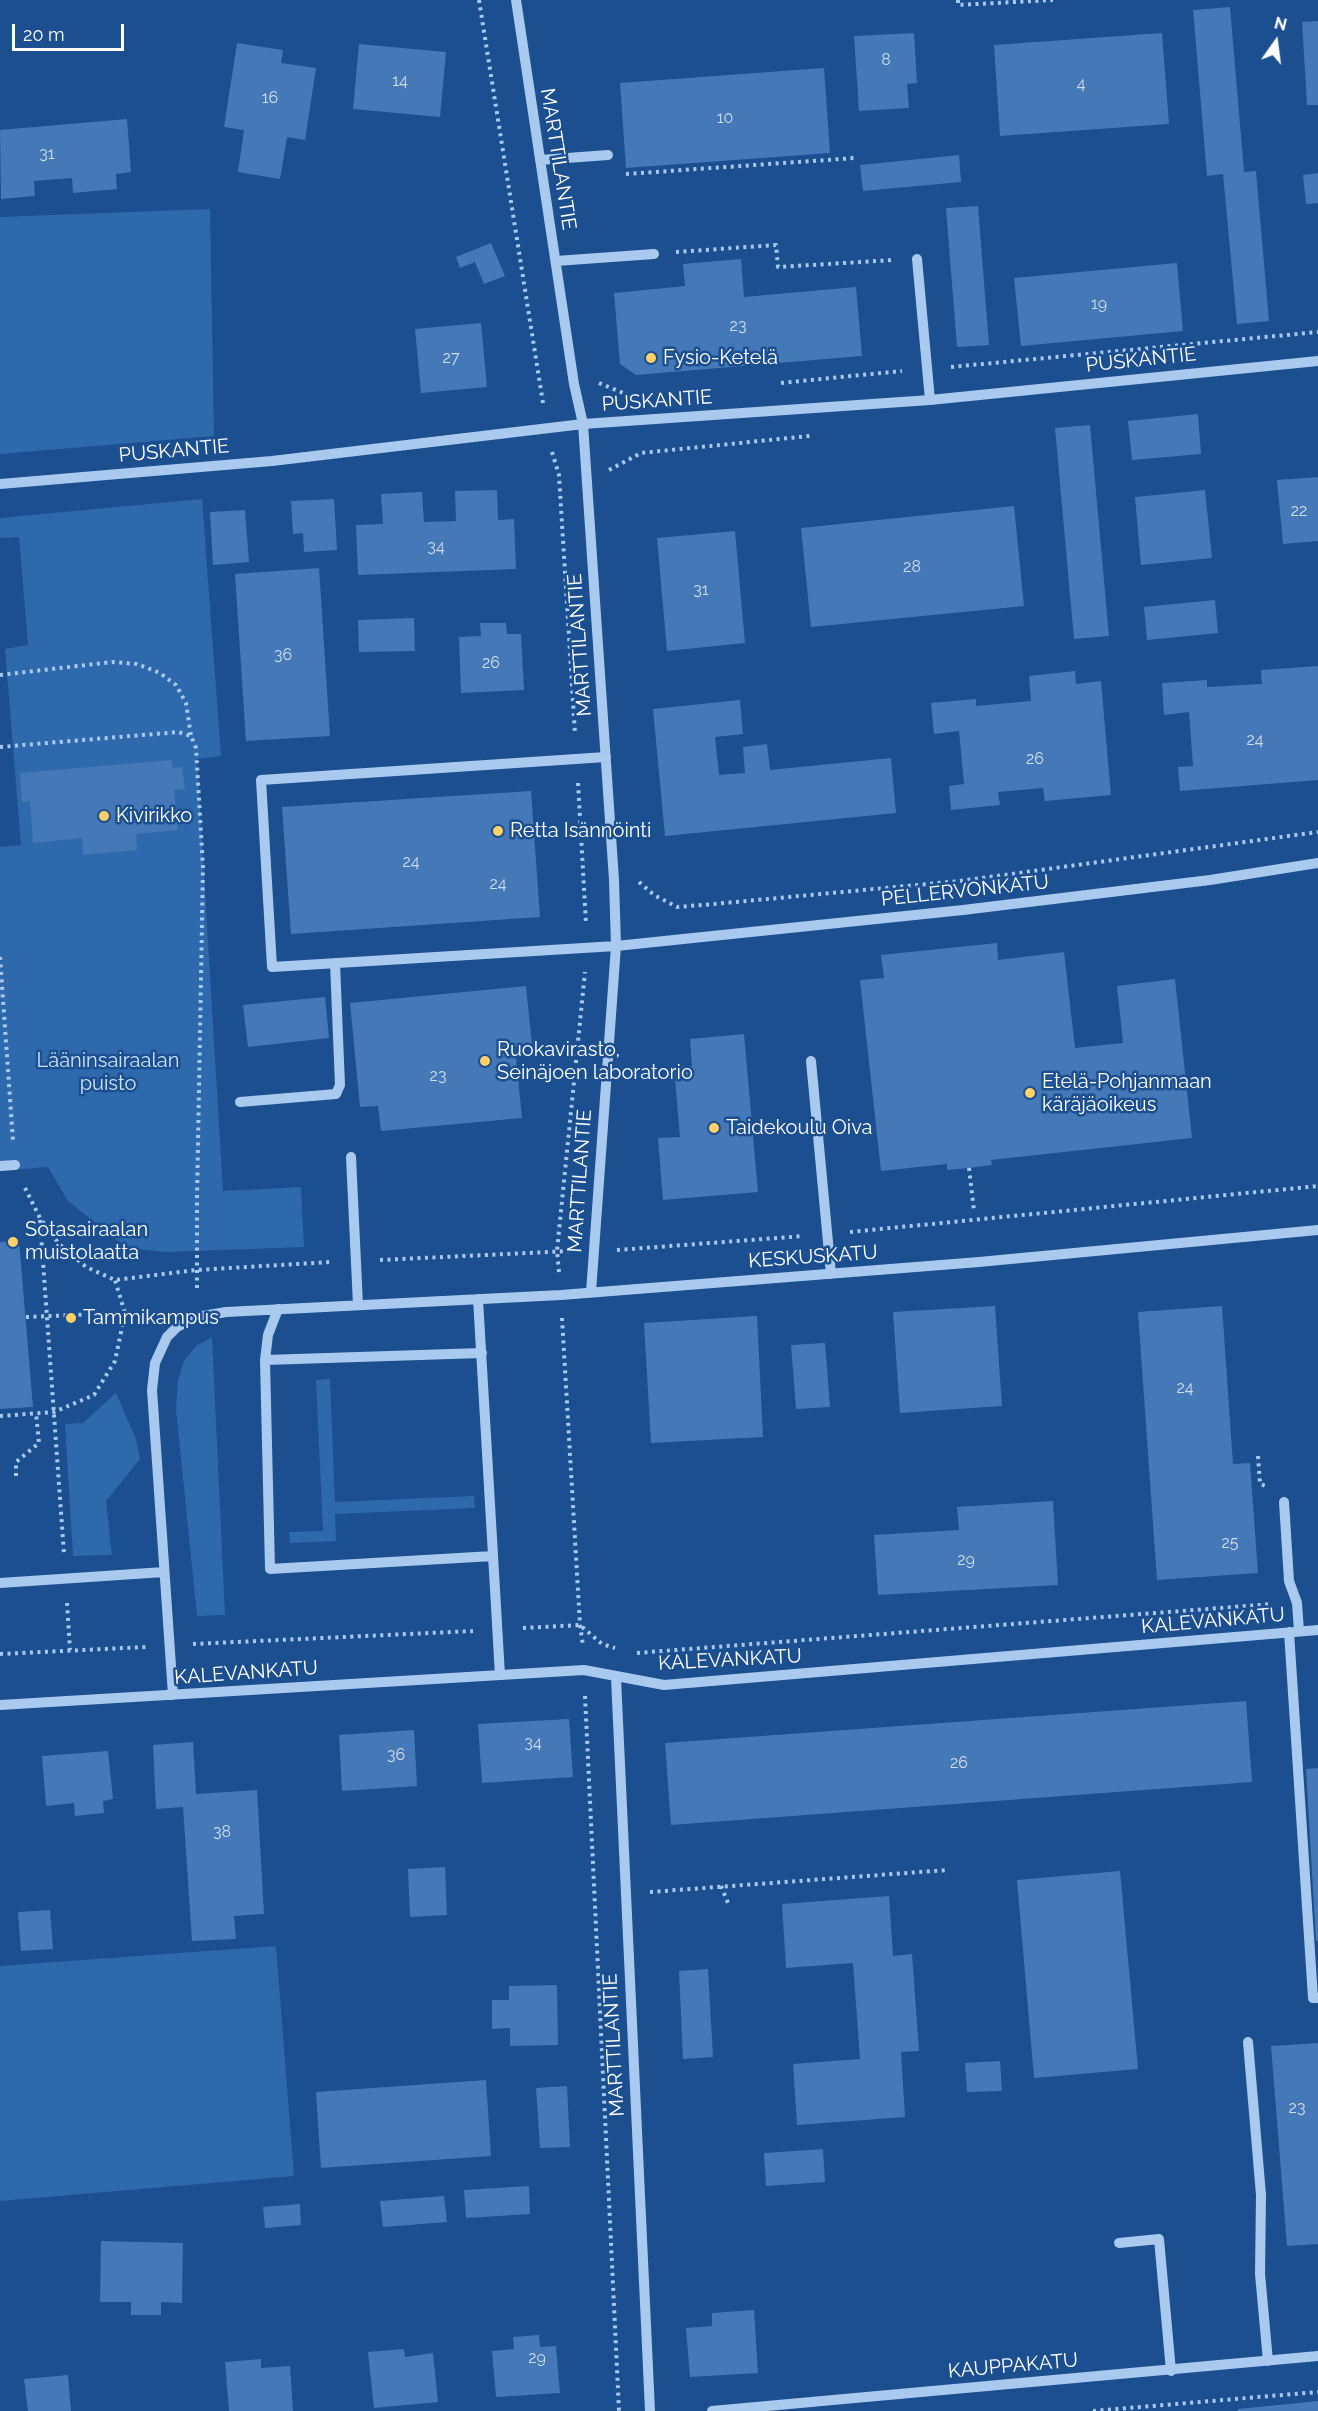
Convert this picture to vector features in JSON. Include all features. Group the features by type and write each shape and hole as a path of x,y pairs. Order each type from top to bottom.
{"street":[{"name":"MARTTILANTIE","path":"516,0 574,384 583,424 614,880 616,946 592,1252 591,1292"},
{"path":"540,160 608,155"},
{"path":"556,261 654,254"},
{"path":"917,259 930,400"},
{"name":"PUSKANTIE","path":"0,484 272,461 583,424 930,400 1318,361"},
{"path":"577,759 606,757"},
{"name":"PELLERVONKATU","path":"577,759 261,780 272,967 616,946 974,908 1210,880 1318,863"},
{"path":"240,1102 336,1094 340,1085 335,963"},
{"path":"811,1061 831,1274"},
{"path":"351,1157 358,1305"},
{"path":"0,1166 15,1165"},
{"name":"KESKUSKATU","path":"173,1695 152,1390 155,1363 167,1337 177,1327 197,1317 226,1312 561,1295 831,1274 1318,1230"},
{"path":"478,1299 500,1675"},
{"path":"278,1309 268,1335 265,1360 270,1569 493,1556"},
{"path":"265,1360 482,1353"},
{"path":"1284,1502 1289,1581 1297,1603 1294,1632 1313,1998 1318,1998"},
{"path":"0,1583 165,1572"},
{"name":"KALEVANKATU","path":"0,1705 584,1670 616,1678 664,1685 1318,1630"},
{"name":"MARTTILANTIE","path":"616,1678 650,2411"},
{"path":"1248,2042 1261,2194 1260,2274 1268,2361"},
{"path":"1119,2243 1159,2239 1171,2370"},
{"name":"KAUPPAKATU","path":"712,2411 1318,2356"}],"path":[{"path":"479,0 548,428 559,475 585,879 587,948 557,1251 584,1670 619,2411"},
{"path":"958,0 958,5 1053,0"},
{"path":"608,155 622,174 855,158"},
{"path":"654,254 776,245 778,267 917,259"},
{"path":"0,675 112,662 137,664 160,673 176,685 186,703 191,736 196,748 204,867 196,1270"},
{"path":"0,747 178,732 191,736"},
{"path":"614,880 638,882 654,895 677,907 696,906 960,881 1318,832"},
{"path":"0,957 15,1165 40,1218 59,1244 86,1267 115,1280 125,1313 115,1360 94,1395 54,1412 0,1416"},
{"path":"969,1168 974,1211"},
{"path":"557,1251 592,1252 953,1224 1318,1186"},
{"path":"40,1218 70,1650"},
{"path":"26,1317 125,1313"},
{"path":"16,1476 15,1462 39,1443 36,1413"},
{"path":"631,1653 1297,1603"},
{"path":"0,1654 580,1625 602,1644 621,1650"},
{"path":"625,1894 947,1870"},
{"path":"721,1886 728,1903"},
{"path":"1093,2411 1318,2392"}],"green space":[{"path":"210,209 214,436 0,454 0,217"},
{"name":"Lääninsairaalan puisto","path":"202,499 221,756 197,759 223,1191 301,1187 304,1247 167,1252 144,1250 122,1244 68,1201 48,1167 0,1171 0,847 21,845 5,649 28,645 19,537 0,538 0,518"},
{"path":"212,1337 225,1615 197,1616 176,1409 178,1380 184,1361 196,1346"},
{"path":"330,1379 335,1502 474,1496 475,1508 335,1514 336,1541 290,1543 289,1532 323,1531 316,1380"},
{"path":"116,1393 136,1439 140,1459 106,1501 112,1555 73,1556 65,1424 83,1423"},
{"path":"276,1946 294,2176 0,2201 0,1966"}],"building":[{"path":"1230,7 1244,172 1256,171 1269,321 1237,324 1223,174 1207,176 1193,10"},
{"path":"1318,21 1318,105 1307,105 1302,22"},
{"path":"914,33 917,83 907,84 909,108 859,111 854,36"},
{"path":"1162,33 1169,124 1000,136 994,45"},
{"path":"237,43 283,50 281,63 316,68 305,140 287,137 280,179 238,172 244,130 224,127"},
{"path":"359,44 446,52 440,117 353,109"},
{"path":"824,68 830,153 626,168 620,83"},
{"path":"127,119 131,172 116,174 117,189 73,193 72,178 34,181 35,196 1,199 0,130"},
{"path":"959,155 961,182 863,191 860,165"},
{"path":"1318,173 1318,203 1306,204 1303,175"},
{"path":"978,206 989,345 957,347 946,208"},
{"path":"491,243 505,276 484,284 475,262 460,268 456,257"},
{"path":"741,259 744,297 856,287 862,356 636,375 620,364 614,293 685,286 683,264"},
{"path":"1177,263 1183,331 1021,346 1014,278"},
{"path":"481,323 487,387 421,393 415,329"},
{"path":"1198,414 1201,454 1132,460 1128,421"},
{"path":"1090,425 1109,636 1074,639 1055,428"},
{"path":"1318,477 1318,541 1283,544 1277,480"},
{"path":"497,490 498,520 514,519 516,569 358,575 356,525 383,524 381,494 422,492 424,522 456,521 455,491"},
{"path":"1205,490 1212,558 1141,565 1135,497"},
{"path":"334,499 337,550 304,552 303,533 293,534 291,501"},
{"path":"1014,506 1024,606 811,627 801,528"},
{"path":"245,510 249,562 213,565 210,512"},
{"path":"735,531 745,643 667,651 657,538"},
{"path":"319,568 330,736 246,741 235,574"},
{"path":"1215,600 1218,633 1147,640 1144,607"},
{"path":"414,618 415,651 359,652 358,620"},
{"path":"480,623 506,623 507,634 521,634 524,690 461,693 459,637 481,636"},
{"path":"1318,666 1318,780 1180,791 1178,767 1193,766 1189,712 1164,715 1162,683 1207,680 1207,687 1262,684 1261,670"},
{"path":"1075,671 1076,684 1101,681 1111,795 1045,801 1043,788 998,792 1000,805 951,810 949,786 964,784 959,731 934,734 931,703 976,699 976,706 1031,701 1029,676"},
{"path":"740,700 743,734 715,737 719,775 745,773 743,747 767,744 770,770 891,758 896,813 665,836 653,709"},
{"name":"Kivirikko","path":"172,760 172,768 182,767 185,789 174,790 178,830 136,834 137,850 83,855 82,838 33,843 30,801 22,802 20,773"},
{"path":"531,791 540,917 291,934 282,807"},
{"name":"Etelä-Pohjanmaan käräjäoikeus","path":"997,943 998,960 1064,952 1075,1048 1123,1043 1117,986 1175,979 1192,1138 991,1160 992,1165 969,1168 947,1170 947,1164 881,1171 860,980 884,978 881,955"},
{"path":"526,986 532,1045 515,1047 522,1118 381,1131 378,1106 360,1107 350,1003"},
{"path":"325,997 329,1038 248,1047 243,1005"},
{"path":"744,1034 758,1192 663,1200 658,1138 680,1137 674,1067 692,1066 690,1039"},
{"path":"19,1241 33,1407 0,1409 0,1242"},
{"path":"995,1306 1002,1406 900,1413 893,1312"},
{"path":"1222,1306 1233,1464 1250,1463 1258,1573 1157,1580 1138,1312"},
{"path":"757,1316 763,1437 651,1443 644,1323"},
{"path":"825,1343 830,1407 796,1409 791,1345"},
{"path":"1053,1501 1058,1585 878,1595 874,1535 959,1530 957,1507"},
{"path":"1246,1701 1252,1782 671,1825 665,1743"},
{"path":"569,1719 573,1777 482,1783 478,1724"},
{"path":"414,1730 417,1786 342,1791 339,1735"},
{"path":"193,1742 196,1794 257,1790 264,1914 234,1916 236,1939 192,1941 183,1807 156,1809 153,1745"},
{"path":"108,1751 113,1799 103,1801 104,1813 75,1816 74,1803 46,1806 42,1756"},
{"path":"1318,1768 1318,1941 1316,1941 1306,1769"},
{"path":"445,1867 447,1915 410,1917 408,1869"},
{"path":"1120,1871 1138,2069 1034,2078 1017,1880"},
{"path":"889,1896 893,1956 912,1954 919,2051 901,2052 905,2117 797,2125 793,2064 860,2059 853,1963 786,1968 782,1904"},
{"path":"50,1910 53,1949 21,1951 18,1912"},
{"path":"708,1969 713,2057 683,2059 679,1971"},
{"path":"557,1985 558,2045 510,2046 510,2028 492,2029 492,2000 509,2000 509,1986"},
{"path":"1318,2043 1318,2244 1287,2246 1271,2046"},
{"path":"1000,2061 1002,2091 967,2092 965,2063"},
{"path":"486,2080 491,2156 321,2168 316,2092"},
{"path":"567,2086 570,2147 540,2148 536,2088"},
{"path":"823,2149 825,2182 766,2186 764,2153"},
{"path":"529,2186 530,2214 466,2218 464,2190"},
{"path":"444,2196 447,2222 383,2227 380,2201"},
{"path":"300,2204 301,2225 265,2228 263,2207"},
{"path":"101,2241 183,2243 182,2303 161,2302 161,2315 131,2315 131,2302 100,2302"},
{"path":"754,2310 758,2373 690,2377 686,2328 712,2326 712,2313"},
{"path":"539,2335 540,2347 556,2346 560,2393 496,2397 492,2351 514,2349 513,2337"},
{"path":"404,2349 405,2357 433,2353 438,2402 374,2408 368,2352"},
{"path":"261,2359 261,2368 290,2366 293,2411 229,2411 225,2362"},
{"path":"68,2375 71,2411 28,2411 24,2379"},
{"path":"1318,2401 1318,2411 1238,2411 1238,2409"}],"place":[{"name":"Fysio-Ketelä","path":"651,358"},
{"name":"Kivirikko","path":"104,816"},
{"name":"Retta Isännöinti","path":"498,831"},
{"name":"Ruokavirasto, Seinäjoen laboratorio","path":"485,1061"},
{"name":"Etelä-Pohjanmaan käräjäoikeus","path":"1030,1093"},
{"name":"Taidekoulu Oiva","path":"714,1128"},
{"name":"Sotasairaalan muistolaatta","path":"13,1242"},
{"name":"Tammikampus","path":"71,1318"}]}
